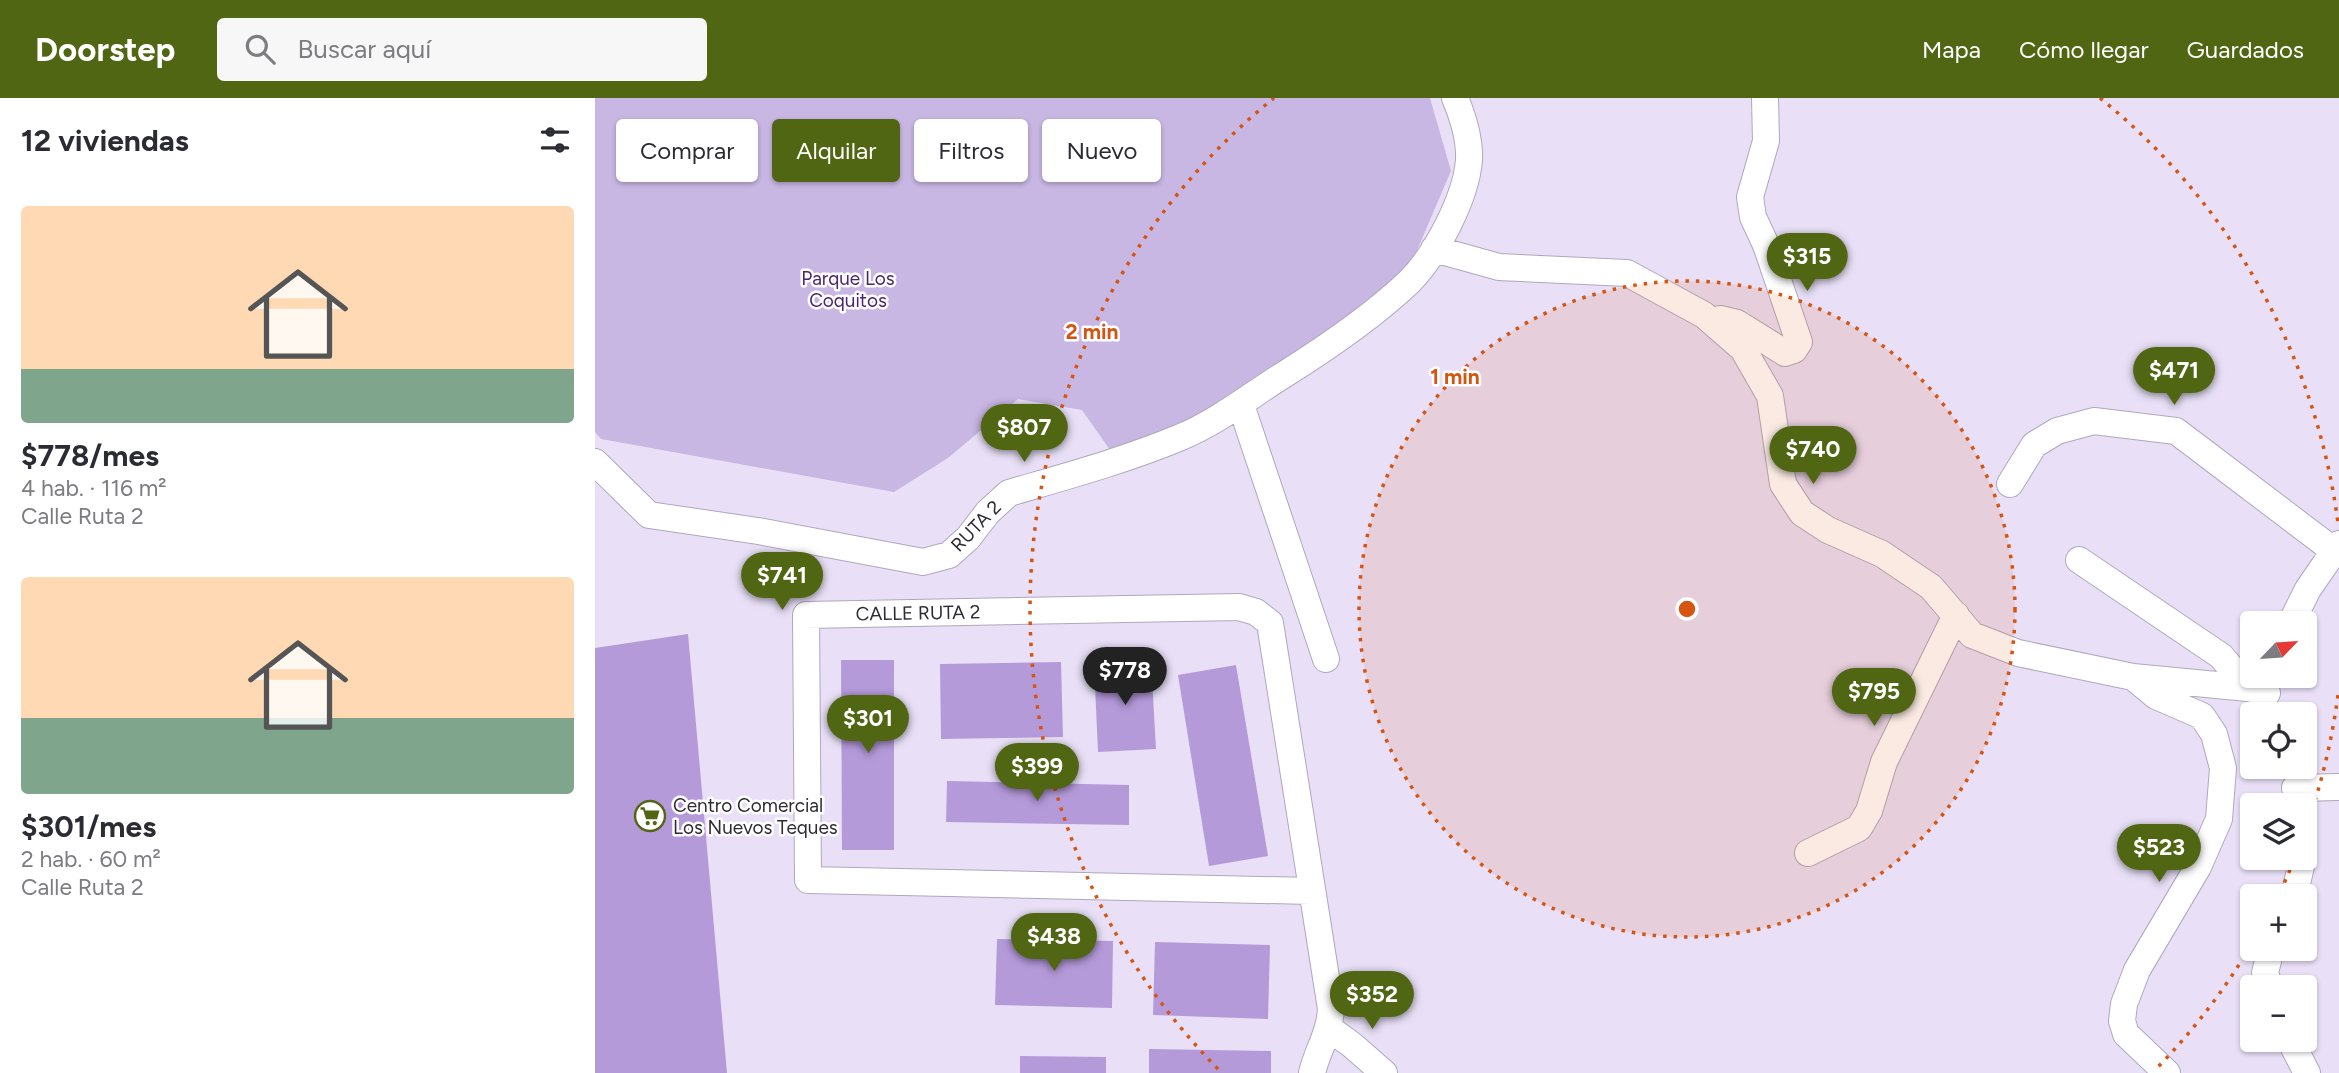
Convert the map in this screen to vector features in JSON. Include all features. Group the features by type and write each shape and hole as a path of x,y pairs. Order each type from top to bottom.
{"street":[{"name":"RUTA 2","path":"595,462 649,515 758,531 923,562 949,555 1009,493 1182,437 1241,405 1321,352 1410,281 1434,249 1453,212 1466,176 1468,138 1455,98"},
{"path":"1704,315 1737,323 1785,353 1794,350 1799,342 1766,245 1753,217 1750,197 1766,141 1765,98"},
{"path":"1434,249 1499,267 1627,273 1704,315 1743,349 1770,396 1783,484 1802,513 1828,530 1882,554 1931,587 1972,635 2018,653 2133,677 2265,693"},
{"path":"1241,405 1326,659"},
{"path":"2010,484 2035,445 2057,431 2094,421 2176,431 2336,547 2297,611"},
{"path":"2079,560 2221,656 2265,693"},
{"name":"CALLE RUTA 2","path":"1311,891 808,880 806,615 1239,607 1256,612 1271,623 1311,891 1330,1019"},
{"path":"1808,853 1859,828 1869,811 1884,762 1955,615"},
{"path":"2133,677 2156,696 2202,716 2214,734 2223,768 2220,819 2198,867 2137,970 2124,1004 2122,1021 2126,1034 2167,1073"},
{"path":"2294,786 2339,787"},
{"path":"1312,1073 1330,1019"},
{"path":"1330,1019 1352,1045 1384,1073"},
{"path":"2296,1052 2307,1073"}],"green space":[{"name":"Parque Los Coquitos","path":"595,98 1430,98 1451,171 1409,269 1327,336 1208,417 1115,457 1082,410 1018,399 948,458 894,492 601,439 595,432"}],"building":[{"name":"Centro Comercial Los Nuevos Teques","path":"688,634 727,1073 595,1073 595,648"},
{"path":"841,660 894,660 894,850 842,850"},
{"path":"1151,661 1156,749 1098,752 1094,664"},
{"path":"1061,662 1063,737 941,739 940,664"},
{"path":"1236,665 1268,856 1209,866 1178,675"},
{"path":"947,781 1129,785 1129,825 946,822"},
{"path":"997,939 1113,941 1112,1008 995,1005"},
{"path":"1155,942 1270,945 1268,1019 1153,1015"},
{"path":"1149,1049 1271,1051 1271,1073 1149,1073"},
{"path":"1020,1056 1106,1057 1106,1073 1020,1073"}],"place":[{"name":"Centro Comercial Los Nuevos Teques","path":"650,816"}]}
